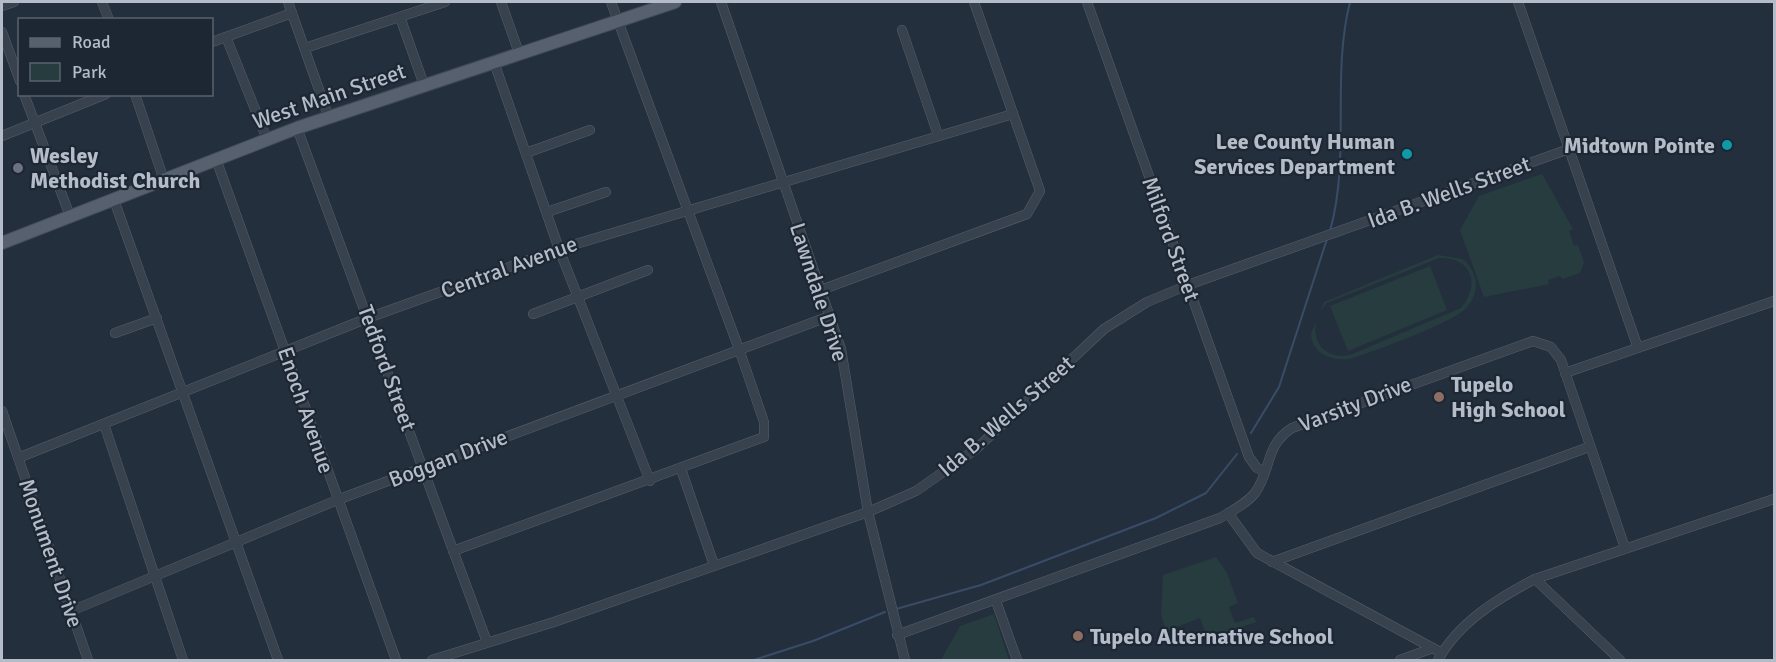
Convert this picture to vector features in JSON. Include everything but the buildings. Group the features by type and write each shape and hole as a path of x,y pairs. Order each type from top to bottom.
{"main road":[{"name":"West Main Street","path":"2,243 297,128 675,2"}],"street":[{"path":"2,6 14,2"},
{"path":"102,2 108,18"},
{"path":"288,2 330,118"},
{"path":"305,48 445,2"},
{"path":"501,2 519,53"},
{"path":"453,551 650,481 764,437 764,422 739,349 610,2"},
{"name":"Lawndale Drive","path":"721,2 841,349 868,512 905,660"},
{"path":"821,290 1027,214 1040,191 974,2"},
{"name":"Milford Street","path":"1087,2 1249,457 1257,468 1264,471"},
{"path":"1518,2 1638,348"},
{"path":"213,42 292,13"},
{"path":"400,17 424,85"},
{"path":"902,30 938,135"},
{"path":"2,32 18,76"},
{"path":"226,37 267,139"},
{"path":"494,62 559,249 650,481"},
{"path":"25,96 70,216"},
{"path":"2,136 101,96"},
{"path":"136,96 164,180"},
{"name":"Central Avenue","path":"18,458 368,318 559,249 1013,114"},
{"name":"Tedford Street","path":"297,128 487,642"},
{"path":"526,153 590,130"},
{"name":"Ida B. Wells Street","path":"432,660 554,622 868,512 916,491 976,449 1104,329 1147,302 1188,285 1569,149"},
{"name":"Enoch Avenue","path":"216,159 396,660"},
{"path":"547,212 606,192"},
{"path":"114,200 185,393 278,660"},
{"path":"533,314 648,270"},
{"path":"1625,548 1565,373 1774,301"},
{"name":"Boggan Drive","path":"71,611 337,500 830,316"},
{"path":"115,333 157,318"},
{"name":"Varsity Drive","path":"897,635 996,601 1228,513 1255,492 1271,449 1292,428 1525,342 1542,343 1551,347 1557,353 1565,373"},
{"name":"Monument Drive","path":"2,411 88,660"},
{"path":"104,424 183,660"},
{"path":"1272,562 1589,447"},
{"path":"681,469 714,565"},
{"path":"1400,660 1438,654 1471,621 1506,593 1535,579 1774,499"},
{"path":"1228,513 1247,542 1272,562 1438,654"},
{"path":"1535,579 1620,660"},
{"path":"996,601 1017,660"}],"green space":[{"path":"1542,174 1573,229 1569,231 1574,246 1578,245 1584,262 1580,273 1562,279 1560,276 1548,280 1549,284 1484,297 1460,230 1479,196"},
{"path":"1438,255 1462,259 1468,264 1475,277 1473,298 1464,310 1442,323 1374,351 1349,359 1336,359 1324,355 1315,347 1311,334 1316,322 1317,340 1322,347 1338,356 1350,355 1461,308 1471,290 1470,274 1459,262 1439,258 1327,303 1319,314 1324,302"},
{"path":"1430,266 1447,310 1348,351 1330,306"},
{"path":"1216,557 1227,573 1238,603 1229,607 1235,623 1254,617 1256,622 1219,635 1221,642 1210,645 1200,618 1166,631 1161,615 1163,575"},
{"path":"994,614 1009,660 941,660 960,626"}],"waterway":[{"path":"1330,231 1339,174 1342,59 1350,2"},
{"path":"1251,433 1279,387 1327,239"},
{"path":"896,609 981,585 1156,518 1206,493 1237,454"},
{"path":"754,660 813,641 885,612"}],"place":[{"name":"Midtown Pointe","path":"1727,145"},
{"name":"Lee County Human Services Department","path":"1407,154"},
{"name":"Wesley Methodist Church","path":"18,168"},
{"name":"Tupelo High School","path":"1439,397"},
{"name":"Tupelo Alternative School","path":"1078,636"}]}
